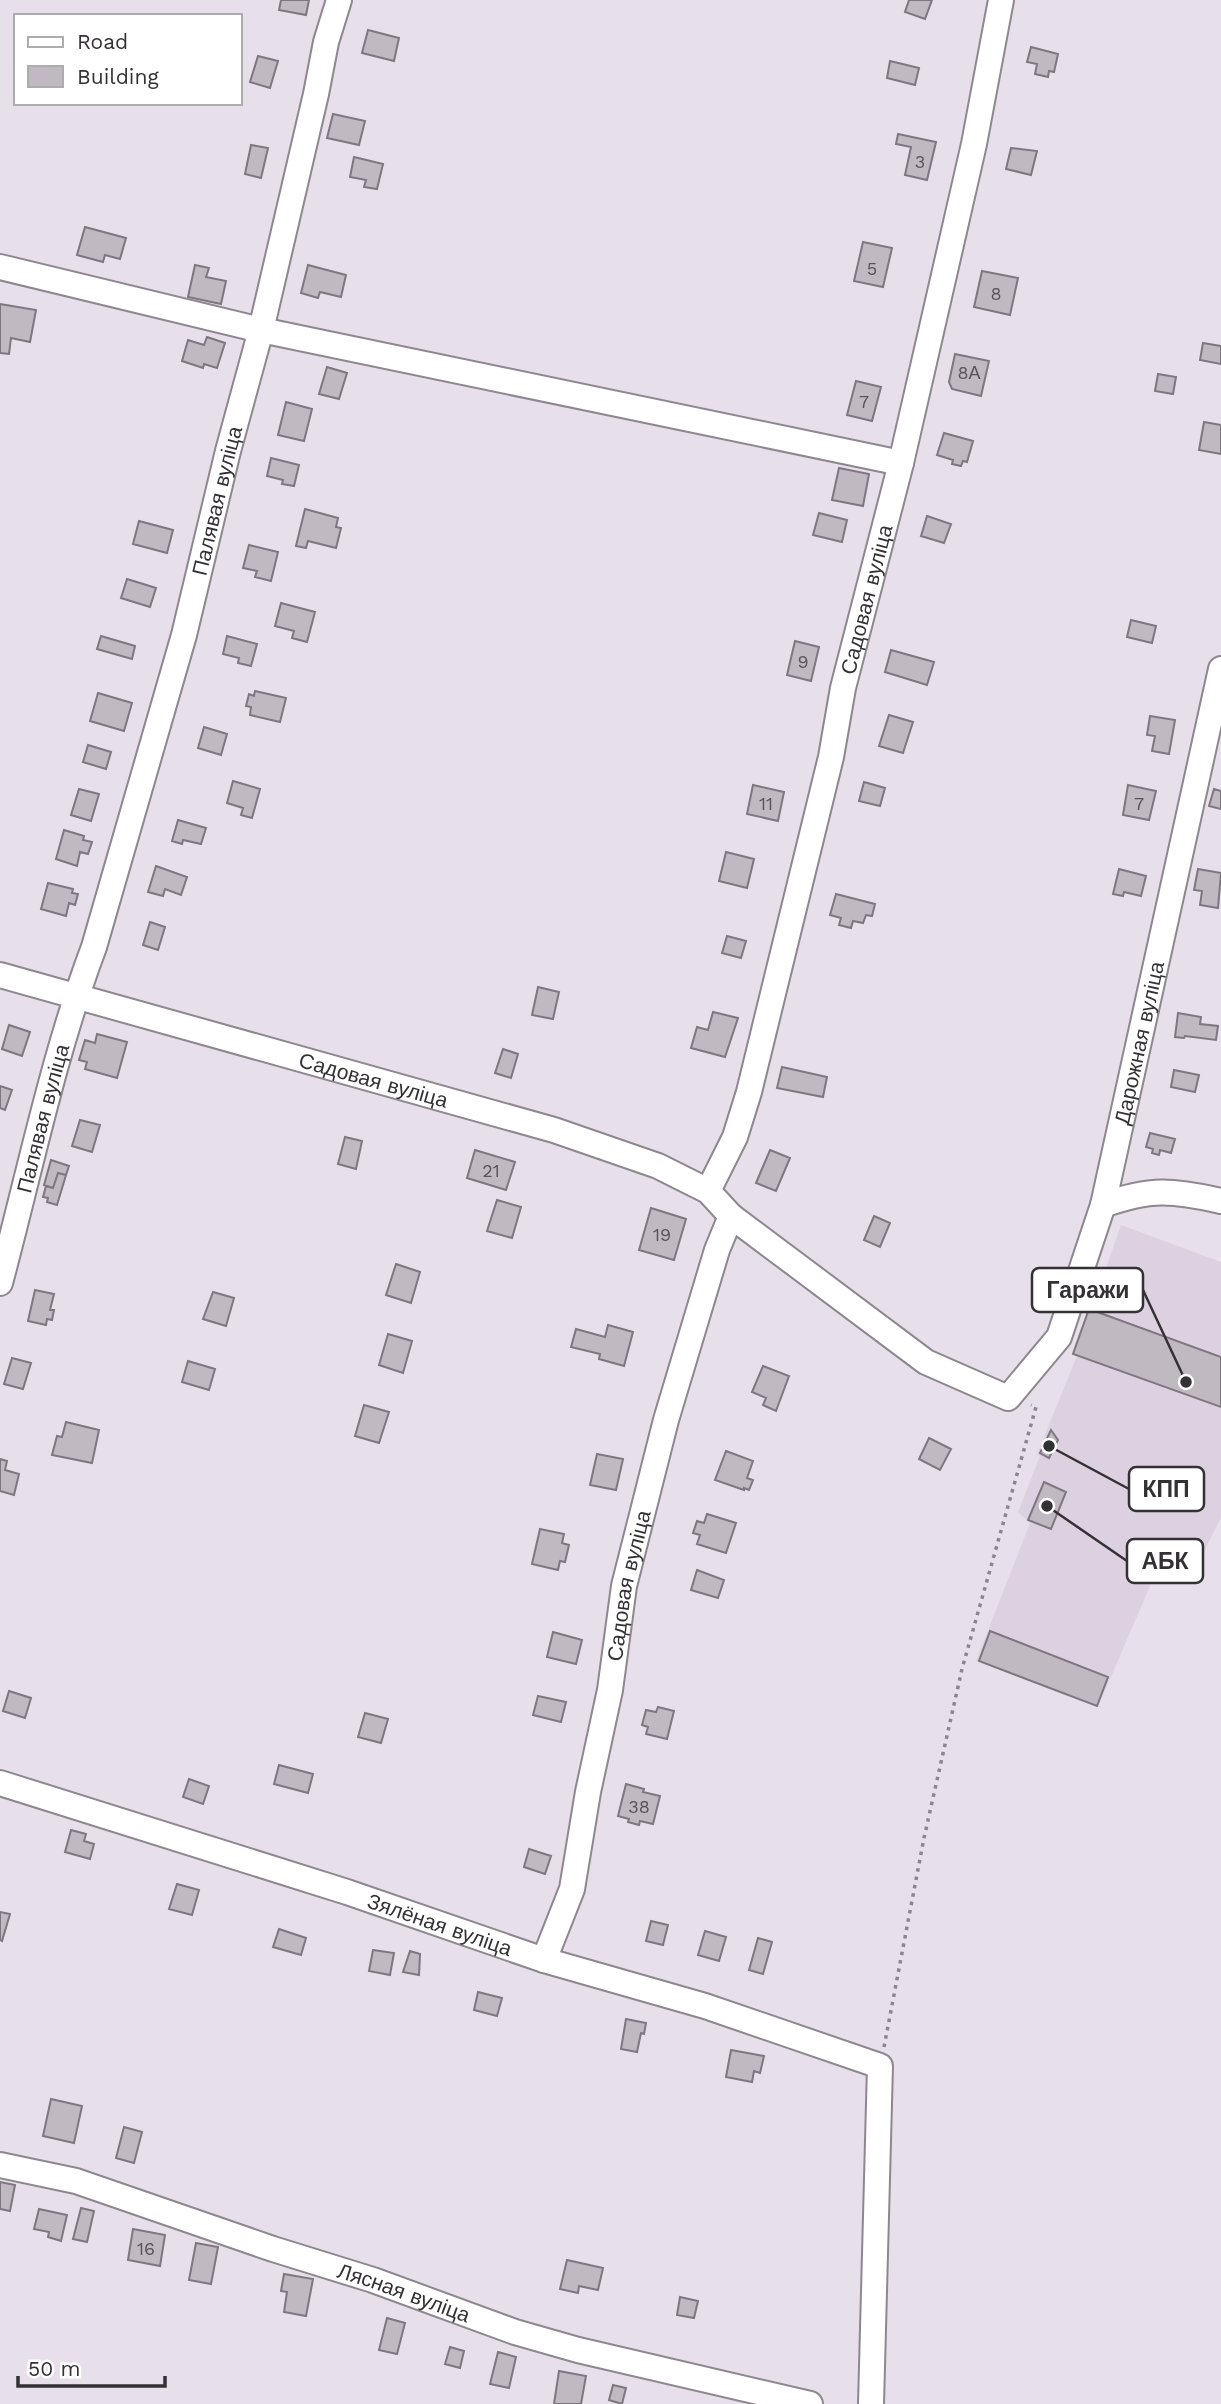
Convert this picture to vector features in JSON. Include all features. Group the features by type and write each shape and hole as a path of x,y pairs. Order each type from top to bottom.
{"street":[{"name":"Палявая вуліца","path":"0,1283 32,1150 184,635 228,451 261,330 326,42 339,0"},
{"name":"Садовая вуліца","path":"708,1191 735,1137 749,1091 831,757 843,688 901,463 974,144 1001,0"},
{"path":"0,267 261,330 901,463"},
{"name":"Дарожная вуліца","path":"1008,1398 1059,1337 1103,1205 1221,669"},
{"path":"0,975 76,996"},
{"name":"Садовая вуліца","path":"76,996 554,1130 657,1166 708,1191 731,1216 926,1362 1008,1398"},
{"path":"1103,1205 1130,1195 1163,1191 1221,1201"},
{"name":"Садовая вуліца","path":"544,1960 572,1889 588,1792 610,1690 624,1586 663,1433 717,1250 731,1216"},
{"name":"Зялёная вуліца","path":"0,1783 347,1892 544,1960 705,2006 880,2066"},
{"path":"871,2404 880,2066"},
{"name":"Лясная вуліца","path":"0,2165 76,2181 272,2249 373,2280 515,2332 578,2350 810,2404"}],"path":[{"path":"880,2066 924,1838 962,1670 1037,1407 1008,1398"}],"shaded area":[{"path":"1121,1225 1221,1262 1221,1517 1201,1558 1168,1544 1098,1707 976,1661 1030,1523 1018,1512 1040,1456 1037,1454 1077,1356 1072,1354 1089,1307 1092,1308"}],"building":[{"path":"281,0 309,0 306,15 279,10"},
{"path":"909,0 932,0 925,19 905,12"},
{"path":"368,30 399,38 394,61 362,53"},
{"path":"1031,47 1058,54 1054,72 1049,71 1048,77 1035,74 1037,64 1027,62"},
{"path":"258,56 278,61 270,88 250,82"},
{"path":"890,61 919,68 915,85 887,78"},
{"path":"333,114 365,121 359,145 327,138"},
{"path":"898,134 936,142 927,180 905,175 911,147 896,144"},
{"path":"251,145 268,148 261,178 245,174"},
{"path":"1011,148 1037,151 1031,175 1006,169"},
{"path":"354,157 383,164 377,189 364,187 366,180 350,177"},
{"path":"85,227 126,238 120,259 105,255 103,262 77,255"},
{"path":"863,242 892,248 883,287 854,281"},
{"path":"195,265 209,268 206,277 226,281 221,304 188,297"},
{"path":"308,265 346,275 341,297 320,292 318,298 301,293"},
{"path":"982,271 1018,278 1010,315 974,307"},
{"path":"0,304 36,310 30,342 11,338 9,354 0,353"},
{"path":"207,337 225,343 217,368 204,364 203,368 182,361 188,340 204,345"},
{"path":"1203,343 1221,346 1221,364 1200,360"},
{"path":"955,354 989,361 981,396 952,389 949,382"},
{"path":"327,367 347,373 339,399 319,394"},
{"path":"1158,374 1176,377 1173,394 1155,391"},
{"path":"856,381 881,387 872,421 847,415"},
{"path":"286,402 312,409 304,441 278,435"},
{"path":"1204,422 1221,425 1221,454 1199,450"},
{"path":"944,433 973,441 967,462 963,461 961,466 952,464 953,460 937,455"},
{"path":"271,458 299,465 294,486 282,484 283,480 267,476"},
{"path":"839,468 869,474 863,506 832,500"},
{"path":"305,509 338,518 336,527 341,528 336,548 308,541 306,548 296,546"},
{"path":"819,513 847,520 842,542 813,535"},
{"path":"927,516 951,524 944,543 921,536"},
{"path":"139,521 173,530 167,553 133,544"},
{"path":"249,545 278,552 271,581 255,577 257,571 243,568"},
{"path":"127,579 156,588 150,607 121,598"},
{"path":"281,603 315,612 307,642 292,638 294,631 275,626"},
{"path":"1131,620 1156,626 1152,643 1127,637"},
{"path":"101,636 135,646 132,659 97,649"},
{"path":"227,636 257,644 251,666 238,663 239,658 223,654"},
{"path":"795,641 819,647 811,681 787,675"},
{"path":"891,650 934,662 927,685 885,672"},
{"path":"255,691 286,698 280,722 250,715 251,707 246,706 249,694 254,696"},
{"path":"98,693 132,703 124,731 90,721"},
{"path":"889,715 913,722 903,753 879,746"},
{"path":"1150,716 1175,720 1169,754 1152,751 1155,736 1147,735"},
{"path":"204,727 227,734 221,755 198,748"},
{"path":"88,745 111,752 106,769 83,762"},
{"path":"233,781 260,789 252,818 241,815 243,808 227,803"},
{"path":"864,782 885,788 880,806 859,801"},
{"path":"753,785 784,792 778,821 747,814"},
{"path":"1128,785 1156,791 1149,820 1123,815"},
{"path":"79,789 99,794 91,821 71,815"},
{"path":"1214,789 1221,791 1221,809 1209,806"},
{"path":"178,820 206,828 201,844 183,840 182,844 172,841"},
{"path":"64,830 84,836 83,840 92,842 88,854 80,852 77,866 56,859"},
{"path":"726,852 754,859 747,888 719,881"},
{"path":"156,866 187,877 181,895 165,889 163,896 148,892"},
{"path":"1119,869 1146,876 1141,896 1124,892 1123,896 1113,894"},
{"path":"1198,869 1221,873 1218,908 1200,905 1202,891 1194,890"},
{"path":"48,883 73,889 72,893 78,894 75,905 69,903 66,916 41,909"},
{"path":"836,894 875,904 872,916 866,915 863,923 853,921 851,928 839,925 841,918 830,915"},
{"path":"150,922 165,927 158,950 143,945"},
{"path":"727,936 746,941 741,958 722,953"},
{"path":"538,987 559,992 553,1019 532,1015"},
{"path":"713,1012 738,1018 725,1057 691,1048 697,1027 708,1030"},
{"path":"1178,1013 1201,1017 1200,1024 1218,1026 1216,1040 1175,1037"},
{"path":"9,1025 30,1032 22,1056 2,1049"},
{"path":"97,1034 127,1042 117,1078 85,1069 87,1062 79,1060 85,1040 95,1043"},
{"path":"503,1049 518,1054 511,1078 495,1073"},
{"path":"782,1067 827,1077 823,1097 777,1088"},
{"path":"1174,1070 1199,1075 1195,1092 1171,1087"},
{"path":"0,1086 12,1090 5,1110 0,1108"},
{"path":"80,1120 100,1125 92,1152 72,1146"},
{"path":"1150,1133 1175,1139 1171,1153 1160,1150 1159,1155 1152,1153 1153,1149 1146,1147"},
{"path":"345,1137 362,1141 356,1169 338,1164"},
{"path":"475,1150 515,1162 506,1190 467,1178"},
{"path":"770,1150 790,1158 776,1191 756,1183"},
{"path":"51,1160 69,1166 66,1175 58,1173 53,1188 44,1185"},
{"path":"58,1173 66,1175 57,1205 47,1202 48,1198 43,1197 46,1186 53,1188"},
{"path":"497,1200 521,1207 512,1238 487,1231"},
{"path":"651,1208 686,1219 674,1260 639,1250"},
{"path":"874,1216 890,1223 880,1247 864,1240"},
{"path":"396,1264 420,1272 411,1303 386,1295"},
{"path":"35,1290 54,1294 50,1310 54,1310 52,1320 47,1319 46,1325 28,1321"},
{"path":"213,1292 234,1298 226,1326 203,1319"},
{"path":"1089,1309 1221,1357 1221,1407 1073,1354"},
{"path":"608,1325 633,1332 624,1366 599,1359 600,1354 571,1347 576,1329 605,1337"},
{"path":"388,1334 412,1341 403,1373 379,1365"},
{"path":"12,1358 31,1363 23,1389 4,1384"},
{"path":"188,1361 215,1369 209,1390 182,1382"},
{"path":"763,1366 789,1376 776,1411 763,1405 766,1398 752,1392"},
{"path":"364,1405 389,1412 379,1443 355,1436"},
{"path":"66,1422 99,1430 92,1463 52,1455 57,1436 62,1437"},
{"path":"1051,1430 1058,1440 1049,1458 1040,1453"},
{"path":"929,1438 951,1449 940,1470 919,1459"},
{"path":"726,1451 753,1461 747,1478 753,1480 749,1490 715,1480"},
{"path":"597,1454 623,1459 616,1490 590,1485"},
{"path":"0,1459 7,1461 5,1470 19,1474 14,1495 0,1491"},
{"path":"1044,1482 1066,1492 1051,1529 1028,1520"},
{"path":"707,1514 736,1523 726,1553 697,1544 700,1535 693,1533 697,1521 704,1523"},
{"path":"540,1529 564,1534 562,1543 569,1545 565,1562 560,1561 558,1570 532,1564"},
{"path":"697,1570 724,1580 718,1598 691,1590"},
{"path":"990,1631 1108,1677 1097,1706 979,1661"},
{"path":"553,1632 582,1640 576,1664 547,1657"},
{"path":"9,1691 31,1698 25,1718 3,1711"},
{"path":"538,1696 566,1702 561,1722 533,1715"},
{"path":"658,1707 674,1711 667,1739 646,1734 648,1727 642,1725 646,1710 656,1712"},
{"path":"365,1713 388,1719 381,1743 358,1737"},
{"path":"279,1765 313,1774 308,1793 274,1784"},
{"path":"189,1779 209,1786 203,1804 183,1797"},
{"path":"626,1784 660,1796 653,1824 640,1821 639,1825 618,1816"},
{"path":"71,1830 86,1834 84,1841 94,1844 90,1859 65,1852"},
{"path":"529,1849 551,1856 545,1874 524,1867"},
{"path":"177,1884 199,1890 192,1915 169,1909"},
{"path":"0,1912 10,1914 2,1941 0,1940"},
{"path":"651,1921 668,1925 663,1945 646,1941"},
{"path":"279,1929 306,1938 301,1955 273,1947"},
{"path":"705,1931 726,1937 719,1961 698,1955"},
{"path":"758,1938 772,1942 763,1974 749,1970"},
{"path":"373,1950 394,1953 390,1975 369,1971"},
{"path":"410,1951 420,1954 419,1975 403,1972"},
{"path":"478,1992 502,1998 497,2016 474,2010"},
{"path":"626,2019 646,2023 637,2052 621,2049"},
{"path":"731,2050 764,2056 760,2073 754,2071 752,2082 726,2077"},
{"path":"51,2099 82,2106 74,2143 43,2136"},
{"path":"124,2127 142,2132 134,2163 116,2158"},
{"path":"0,2182 15,2185 10,2211 0,2209"},
{"path":"81,2208 94,2211 87,2242 73,2239"},
{"path":"39,2209 67,2215 61,2241 48,2237 49,2232 34,2229"},
{"path":"133,2229 165,2235 160,2266 128,2260"},
{"path":"196,2243 218,2247 211,2284 189,2280"},
{"path":"567,2260 603,2268 598,2290 579,2286 578,2293 560,2289"},
{"path":"284,2274 313,2279 306,2316 284,2312 287,2292 281,2291"},
{"path":"680,2297 698,2301 694,2318 677,2315"},
{"path":"387,2318 405,2323 397,2354 379,2350"},
{"path":"450,2347 464,2351 460,2368 445,2364"},
{"path":"498,2352 516,2357 509,2388 490,2384"},
{"path":"559,2371 586,2376 581,2404 554,2404"},
{"path":"613,2385 626,2388 622,2404 609,2400"}],"place":[{"name":"Гаражи","path":"1186,1382"},
{"name":"КПП","path":"1049,1446"},
{"name":"АБК","path":"1047,1506"}]}
